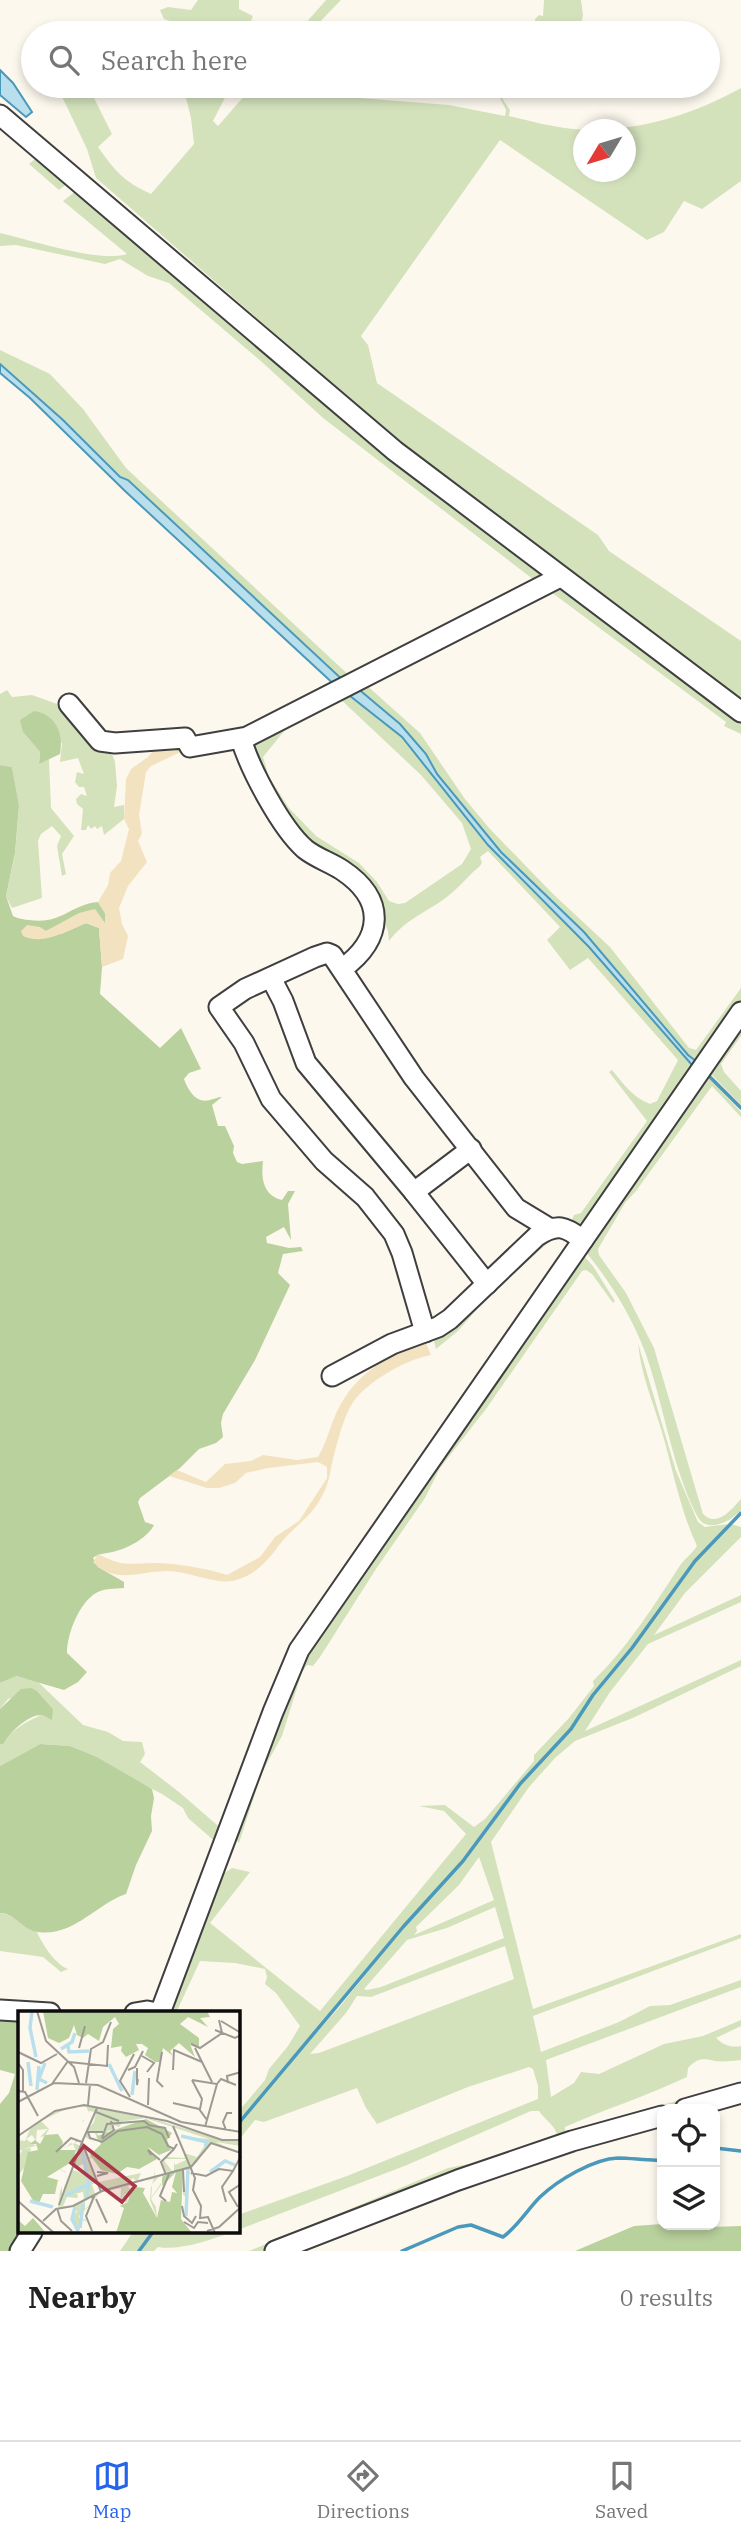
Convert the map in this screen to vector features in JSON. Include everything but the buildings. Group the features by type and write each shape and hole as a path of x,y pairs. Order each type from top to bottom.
{"street":[{"path":"0,115 395,451 741,712"},
{"path":"69,704 100,741 115,743 186,738 190,747 241,739 559,577"},
{"path":"241,739 247,760 292,834 304,848 345,872 359,884 374,911 374,928 369,942 361,953 342,969"},
{"path":"425,1332 394,1234 365,1197 324,1161 271,1099 244,1043 219,1007 245,989 327,953 332,954 414,1078 516,1208 549,1228"},
{"path":"271,978 306,1063 487,1284"},
{"path":"159,2011 299,1650 741,1012"},
{"path":"414,1192 471,1149"},
{"path":"332,1376 392,1344 439,1327 549,1228 570,1230 583,1240"},
{"path":"0,2010 18,2011"},
{"path":"702,2104 741,2093"},
{"path":"275,2251 458,2180 572,2141 657,2117"},
{"path":"20,2251 31,2234"}],"green space":[{"path":"198,0 239,0 239,9 253,16 251,21 170,21 164,19 160,10 168,7 191,10"},
{"path":"326,0 341,0 321,21 308,21"},
{"path":"544,0 581,0 582,21 535,21 539,15 543,16"},
{"path":"741,88 741,181 702,209 684,201 664,232 647,240 500,140 361,336 368,345 377,383 598,535 609,551 741,641 741,700 382,427 96,178 87,149 63,98 94,98 112,134 98,147 121,175 151,194 194,144 186,98 225,98 213,121 218,126 242,98 359,98 449,105 505,116 506,110 500,98 502,98 510,110 509,116 573,129 573,182 636,182 636,125 681,115"},
{"path":"35,159 67,184 59,190 29,164"},
{"path":"76,191 544,574 538,583 323,418 169,283 148,276 120,259 105,264 16,245 0,246 0,233 100,256 127,254 63,201"},
{"path":"0,350 50,374 83,409 126,468 353,679 346,683 128,480 120,477 64,420 0,364"},
{"path":"558,584 741,719 741,734 724,726 726,722 547,589"},
{"path":"364,683 420,733 465,799 490,829 553,894 610,947 689,1048 696,1050 741,988 741,1006 696,1061 688,1055 584,932 501,852 400,724 356,687"},
{"path":"7,690 12,697 32,695 57,704 102,745 115,762 117,786 114,807 124,805 124,819 104,835 102,826 91,829 88,825 86,830 81,830 83,809 76,799 81,794 87,796 84,787 79,787 75,782 77,772 84,774 78,758 60,762 62,743 23,732 40,752 39,763 49,759 51,808 74,836 62,854 66,874 62,876 57,846 61,836 52,826 41,834 38,841 42,898 12,908 6,896 15,854 19,805 12,767 0,765 0,694"},
{"path":"345,692 402,737 488,845 589,947 692,1065 688,1071 692,1076 583,1226 571,1222 574,1215 581,1213 647,1121 609,1072 612,1070 633,1094 650,1104 657,1101 678,1060 588,958 570,970 547,940 560,927 488,851 480,857 482,863 479,867 455,890 404,925 389,941 384,922 281,811 248,742 294,719 263,757 269,777 289,808 316,836 359,863 377,882 389,901 405,903 462,864 471,849 462,823 421,775 337,696"},
{"path":"34,711 53,721 61,739 60,754 39,764 40,752 23,732 20,720"},
{"path":"0,765 12,767 19,805 15,853 6,896 13,916 29,920 50,920 80,906 98,902 105,913 106,925 87,911 46,931 21,931 61,934 86,923 99,928 102,967 100,994 160,1048 181,1028 201,1069 189,1073 184,1079 190,1092 201,1100 222,1097 212,1105 218,1126 225,1126 234,1146 233,1153 237,1162 242,1164 263,1161 265,1185 276,1198 282,1200 288,1191 295,1191 288,1204 291,1240 284,1227 266,1237 267,1243 289,1248 301,1247 303,1251 283,1254 278,1273 290,1285 255,1360 223,1414 223,1437 216,1443 199,1449 180,1468 140,1498 138,1502 145,1522 154,1525 147,1534 127,1547 93,1558 98,1567 124,1582 124,1588 106,1589 96,1593 79,1611 67,1653 87,1672 78,1682 64,1690 16,1676 0,1683"},
{"path":"741,1023 741,1036 721,1064 724,1072 741,1091 741,1105 710,1073 713,1063"},
{"path":"708,1077 741,1112 741,1117 712,1086 625,1203 598,1249 599,1255 626,1293 654,1348 703,1514 708,1518 719,1518 741,1499 741,1510 738,1513 724,1523 713,1525 703,1523 699,1519 686,1492 649,1365 633,1324 609,1283 581,1246"},
{"path":"553,1238 436,1349 432,1333 543,1239"},
{"path":"582,1254 593,1266 615,1301 613,1303 592,1274 586,1270 582,1271 486,1409 440,1468 425,1498 320,1657 313,1666 307,1665 302,1672 282,1736 262,1772 239,1843 235,1838 265,1753 306,1654"},
{"path":"638,1343 676,1471 698,1522 705,1527 728,1524 694,1561 592,1695 570,1729 519,1783 462,1860 402,1926 240,2120 240,2110 265,2080 269,2069 300,2026 276,1993 265,1984 265,1969 235,1963 200,1961 177,2011 167,2011 220,1876 232,1868 250,1872 210,1923 320,2011 466,1834 444,1811 419,1806 445,1805 474,1827 485,1819 534,1761 534,1755 569,1718 594,1686 593,1681 628,1641 681,1564 697,1546 681,1504"},
{"path":"731,1524 741,1527 741,1537 685,1593 654,1635 741,1595 741,1602 648,1644 610,1692 585,1731 741,1660 741,1666 635,1717 575,1741 555,1758 529,1787 491,1842 533,2009 741,1934 741,1938 533,2016 541,2052 619,2022 650,2006 670,2005 741,1980 741,1987 546,2060 551,2097 574,2083 581,2072 599,2074 664,2044 703,2036 741,2020 741,2026 716,2038 727,2045 741,2046 741,2060 704,2059 694,2062 688,2068 687,2077 565,2127 565,2132 657,2106 657,2111 406,2196 265,2251 249,2251 448,2168 484,2161 557,2135 539,2111 531,2111 407,2165 240,2229 240,2214 347,2176 538,2099 538,2086 533,2069 529,2067 468,2087 377,2124 357,2088 264,2122 255,2120 240,2139 240,2123 246,2113 341,2005 403,1928 464,1862 521,1785 572,1730 594,1696 696,1562","holes":["479,1857 494,1900 414,1935 416,1927 459,1885","495,1907 504,1938 381,1987 364,1989 407,1940 447,1928","505,1946 514,1979 319,2053 310,2054 346,2013 357,1996 371,1997"]},
{"path":"15,1676 38,1682 83,1725 108,1732 123,1741 142,1742 145,1754 140,1762 224,1831 219,1845 188,1818 183,1808 162,1794 95,1756 70,1746 40,1744 0,1766 0,1744 3,1745 18,1727 53,1709 37,1691 8,1699 0,1709 0,1683"},
{"path":"31,1688 53,1709 52,1720 42,1715 31,1718 14,1730 3,1745 0,1744 0,1709 21,1689"},
{"path":"40,1744 70,1746 95,1756 152,1789 154,1798 152,1831 126,1894 73,1925 51,1932 32,1931 11,1916 0,1913 0,1766"},
{"path":"0,1913 11,1916 37,1932 50,1954 68,1969 61,1972 43,1957 0,1951"},
{"path":"0,2014 18,2015 18,2234 25,2234 13,2251 0,2251 0,2104 9,2093 15,2074 0,2070"},
{"path":"741,2083 741,2089 691,2104 666,2104"},
{"path":"657,2224 657,2230 720,2230 720,2227 741,2226 741,2251 575,2251 634,2226"},
{"path":"132,2234 151,2234 138,2251 120,2251"},
{"path":"153,2234 226,2234 185,2246 141,2251"}],"sand":[{"path":"181,744 187,749 151,766 146,772 139,815 142,834 138,841 147,862 128,886 119,908 128,936 123,959 102,967 99,928 87,923 47,938 31,939 23,936 21,931 27,925 46,931 79,913 95,909 105,923 105,913 98,902 108,885 110,873 121,861 129,829 124,819 126,779 131,769 148,757 158,745"},
{"path":"426,1343 431,1355 402,1365 382,1376 353,1402 340,1432 327,1486 317,1504 267,1561 250,1574 228,1581 168,1571 119,1575 101,1569 93,1562 98,1554 121,1563 175,1564 227,1575 260,1557 275,1537 299,1521 327,1478 327,1467 318,1462 268,1468 246,1473 235,1483 219,1488 207,1488 169,1476 177,1470 206,1482 225,1464 251,1461 263,1455 297,1460 318,1457 340,1406 359,1380 396,1354"}],"water":[{"path":"0,70 13,83 32,112 26,117 0,95"},
{"path":"0,364 346,683 338,688 125,491 30,398 0,373"},
{"path":"356,687 400,724 501,852 584,932 688,1055 696,1061 692,1065 589,947 488,845 402,737 345,692"}],"waterway":[{"path":"705,1072 741,1108"},
{"path":"240,2122 403,1927 463,1861 520,1784 571,1729 593,1695 632,1648 695,1561 741,1513"},
{"path":"720,2149 741,2151"},
{"path":"402,2251 458,2227 471,2225 503,2237 547,2190 587,2166 618,2158 657,2160"},
{"path":"139,2251 152,2234"}]}
